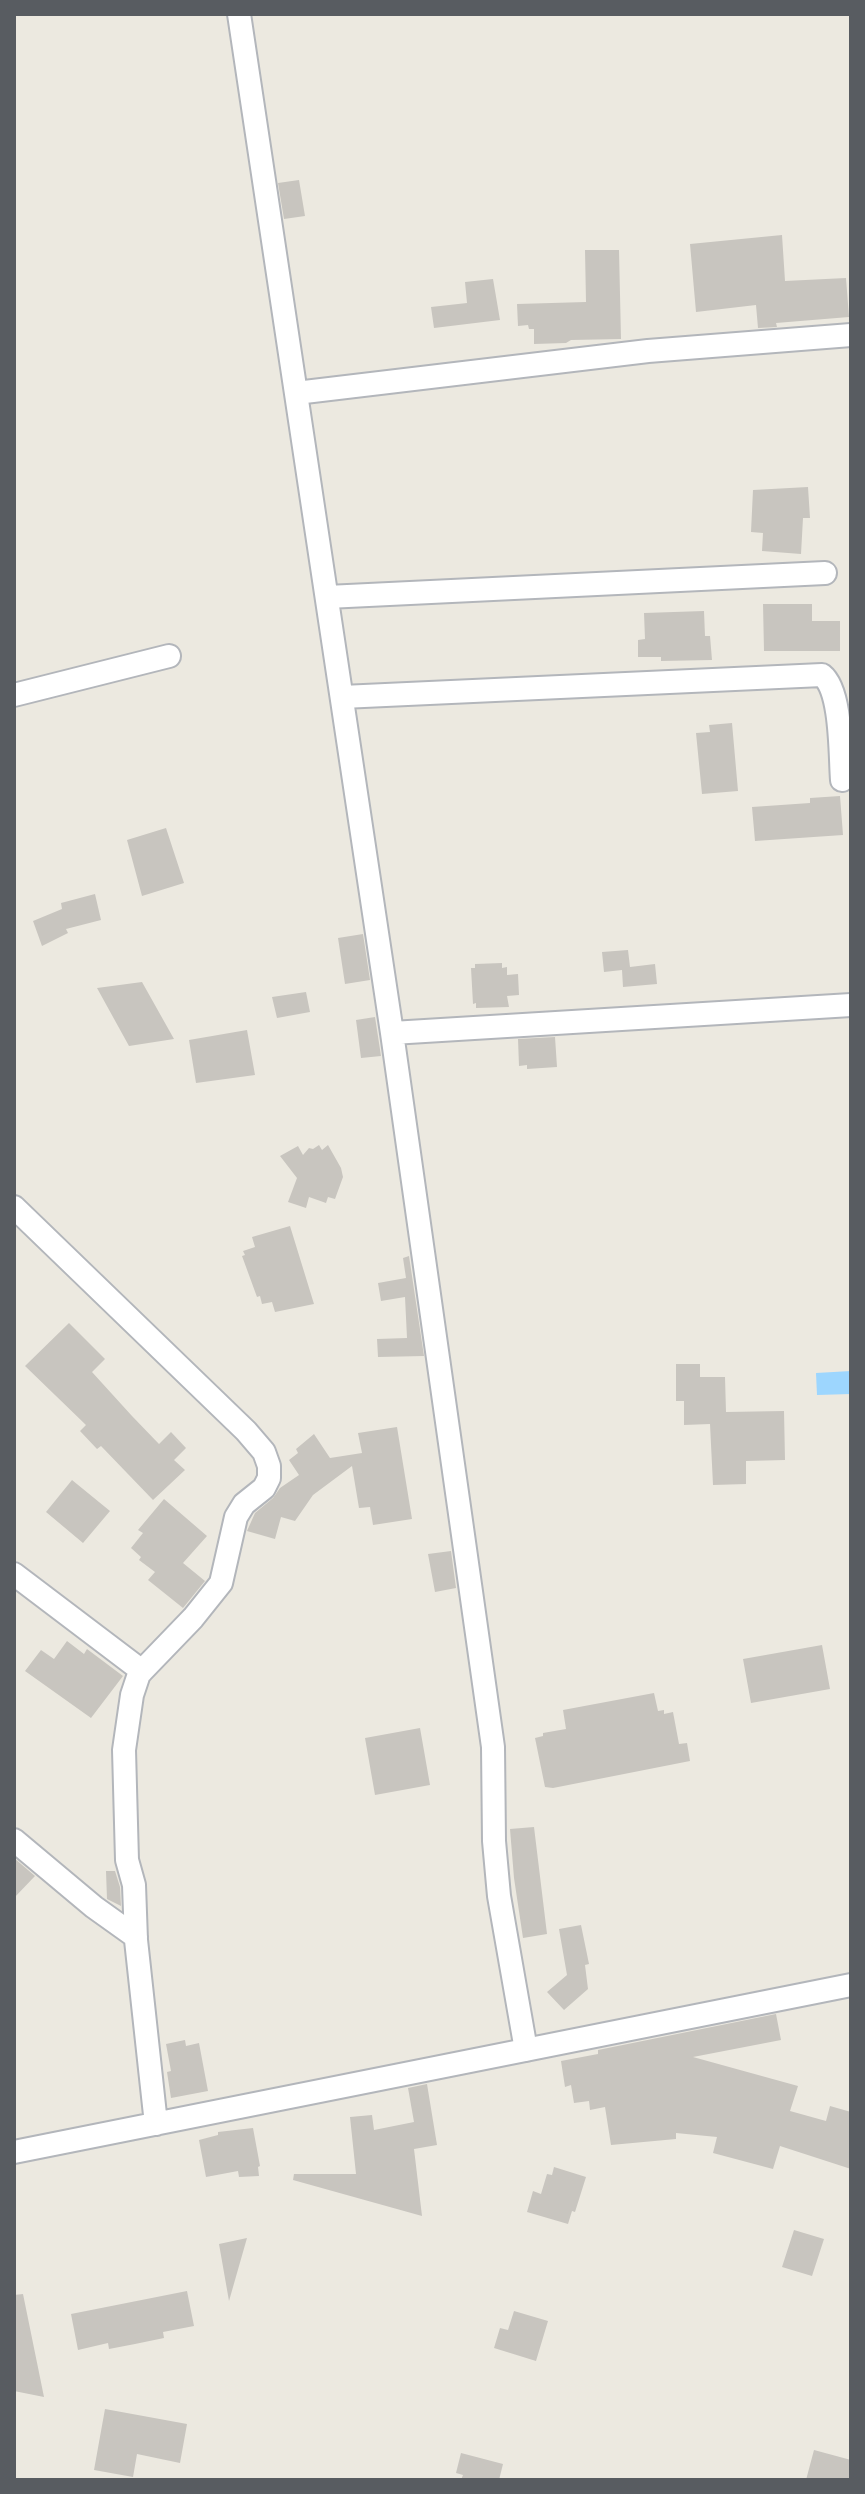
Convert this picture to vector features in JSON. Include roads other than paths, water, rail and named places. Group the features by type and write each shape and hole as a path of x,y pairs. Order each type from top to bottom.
{"street":[{"path":"239,14 392,1033 493,1747 494,1841 499,1896 526,2050"},
{"path":"296,393 648,351 851,335"},
{"path":"327,597 825,573"},
{"path":"14,695 169,656"},
{"path":"342,697 822,675 829,681 835,700 842,780"},
{"path":"392,1033 851,1005"},
{"path":"14,1207 246,1431 264,1452 269,1466 269,1478 264,1488 244,1504 236,1517 221,1583 193,1618 142,1671 132,1695 124,1750 127,1860 134,1885 136,1937 156,2124"},
{"path":"14,1574 142,1671"},
{"path":"14,1840 94,1907 136,1937"},
{"path":"14,2152 851,1985"}],"water":[{"path":"851,1371 851,1394 817,1395 816,1373"}]}
